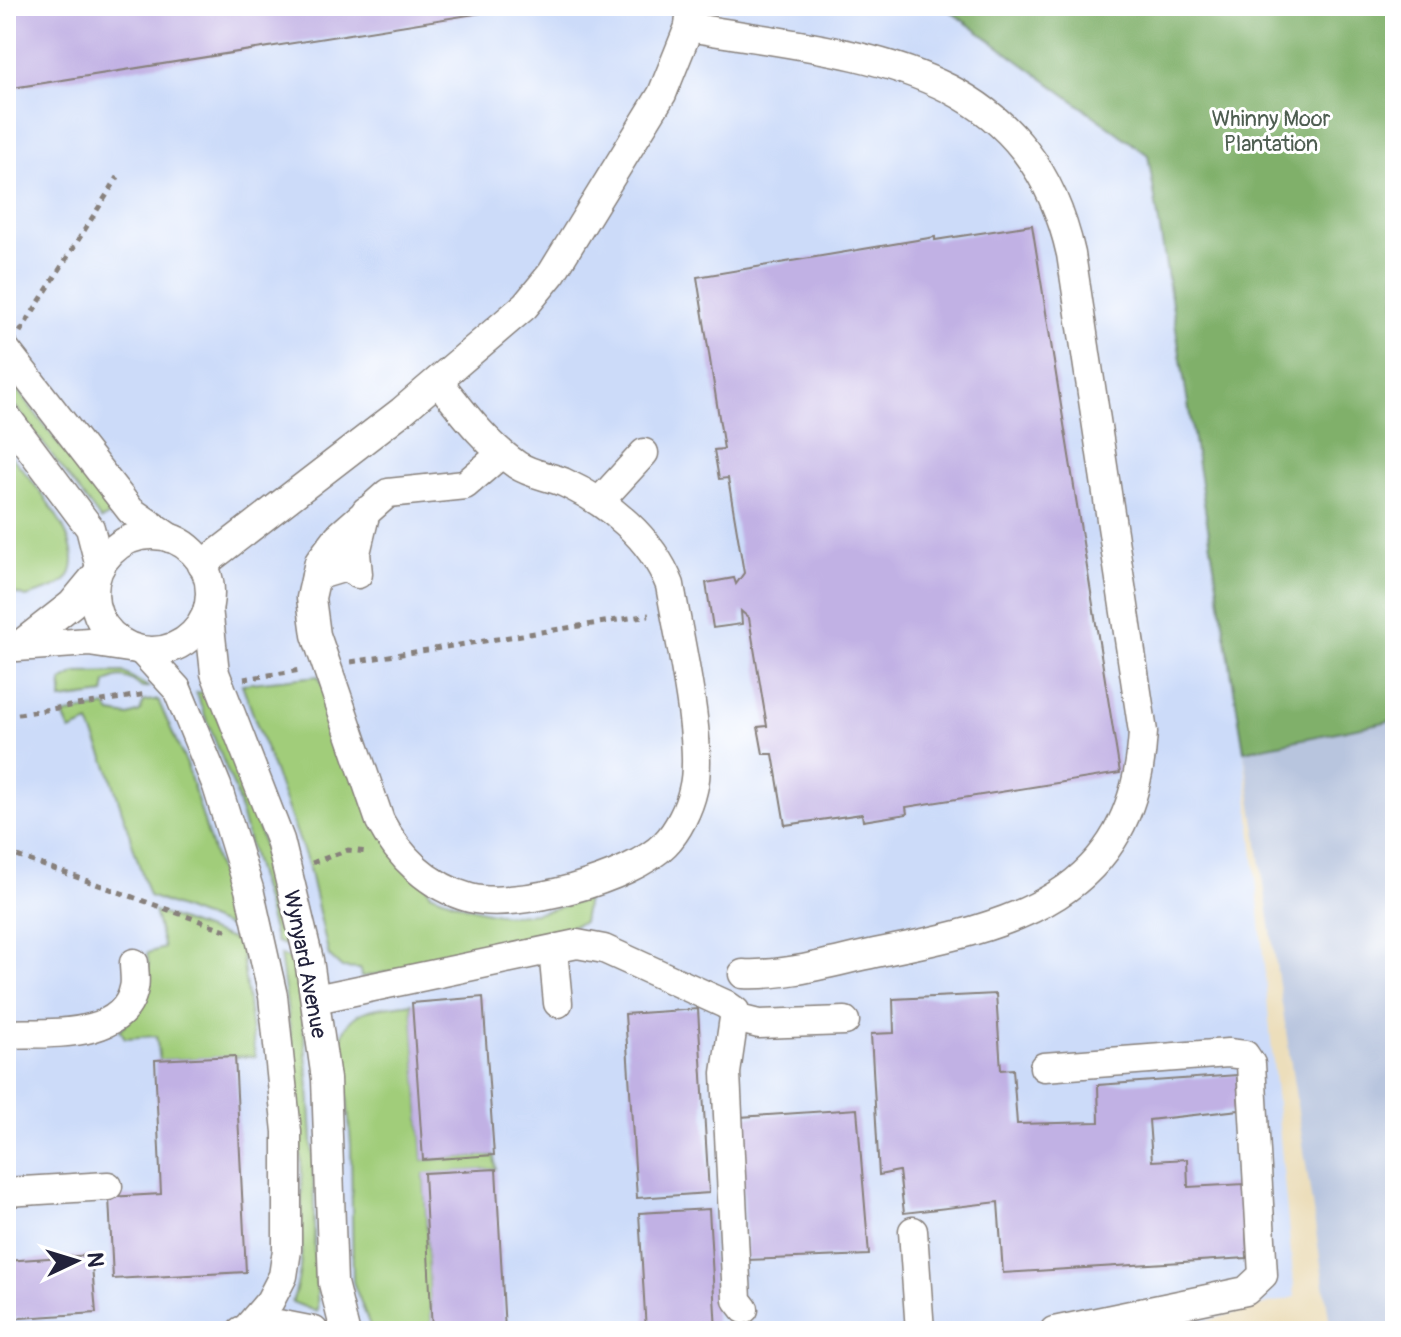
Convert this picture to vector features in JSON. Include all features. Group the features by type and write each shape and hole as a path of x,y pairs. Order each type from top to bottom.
{"street":[{"path":"202,565 438,381 525,306 552,273 662,94 690,17 914,70 954,89 985,109 1016,140 1040,173 1058,208 1071,254 1143,732 1135,789 1113,839 1094,865 1042,907 1001,923 929,943 770,975 743,974"},
{"path":"6,351 131,511 188,548 202,565 210,590 208,608 200,625 187,639 161,651 89,642 11,649"},
{"path":"438,381 501,454 521,468 559,480 600,501 648,546 670,585 697,755 694,789 684,816 666,843 627,870 533,899 470,898 441,886 413,866 393,846 380,821 316,635 311,598 319,562 338,537 388,493 465,485 501,454"},
{"path":"6,416 90,528 98,571 93,595 102,624 115,639 138,650"},
{"path":"600,501 644,453"},
{"path":"316,576 346,567 358,574 356,553 366,510"},
{"path":"11,649 72,604 117,546 134,538 170,538"},
{"name":"Wynyard Avenue","path":"208,608 215,673 243,736 288,871 316,999 326,1079 333,1283 345,1331"},
{"name":"Wynyard Avenue","path":"138,650 177,689 191,718 217,786 273,996 284,1101 287,1250 283,1276 270,1301 244,1330"},
{"path":"316,999 577,944 604,949 735,1011 726,1073 737,1300 744,1309"},
{"path":"553,950 558,1003"},
{"path":"6,1034 86,1029 111,1020 134,989 134,963"},
{"path":"735,1018 759,1024 845,1021"},
{"path":"1044,1067 1228,1053 1245,1055 1251,1064 1263,1275 1246,1291 1054,1331"},
{"path":"6,1192 108,1186"},
{"path":"913,1231 920,1331"},
{"name":"Wynyard Avenue","path":"244,1330 278,1324 314,1331"}],"path":[{"path":"6,351 118,177"},
{"path":"288,871 348,850 370,852 393,846"},
{"path":"6,852 261,943"},
{"path":"1323,1331 1395,1325"}],"shaded area":[{"path":"6,6 943,6 1148,154 1244,751 1295,1297 1167,1331 6,1331"},
{"path":"1395,720 1395,1331 1331,1331 1244,751"}],"green space":[{"name":"Whinny Moor Plantation","path":"943,6 1395,6 1395,720 1244,751 1148,155"},
{"path":"6,375 112,514 101,520 6,394"},
{"path":"6,450 54,512 72,550 73,566 66,580 26,597 6,590"},
{"path":"123,672 148,687 142,688 120,677 106,683 104,694 61,700 62,681 76,673"},
{"path":"318,676 430,893 474,909 508,915 542,912 587,899 583,922 495,952 361,977 360,969 342,968 329,956 308,864 242,684"},
{"path":"208,691 254,811 291,947 276,942 235,790 196,693"},
{"path":"158,700 186,763 237,930 149,896 108,767 89,723 70,731 63,715 106,706 111,713 129,716 140,712 144,701"},
{"path":"154,911 240,942 255,1056 160,1060 156,1036 125,1038 120,1030 136,1013 148,986 147,953 164,948"},
{"path":"280,955 295,960 304,1032 312,1141 317,1312 292,1302 302,1254 302,1173 296,1079"},
{"path":"412,1003 423,1160 494,1155 496,1169 424,1174 432,1331 372,1331 353,1282 351,1144 342,1038 352,1019 360,1014"}],"building":[{"path":"6,6 513,6 513,8 6,89"},
{"path":"1032,225 1120,773 906,807 907,814 863,821 862,814 785,825 773,754 763,754 758,727 767,726 749,618 741,611 742,624 713,628 706,583 734,578 736,584 744,573 728,478 719,479 714,450 724,449 697,277 935,237 935,240"},
{"path":"996,994 1001,1070 1013,1069 1017,1124 1099,1122 1098,1085 1237,1075 1239,1110 1149,1120 1152,1161 1187,1159 1188,1187 1245,1184 1247,1258 1003,1273 998,1202 904,1213 899,1171 879,1175 871,1034 894,1033 893,999"},
{"path":"483,997 494,1155 423,1160 412,1003"},
{"path":"698,1009 709,1193 637,1198 625,1014"},
{"path":"235,1056 246,1272 113,1279 109,1197 161,1194 155,1060"},
{"path":"857,1109 869,1255 747,1260 740,1117"},
{"path":"496,1169 505,1331 432,1331 424,1173"},
{"path":"709,1209 716,1331 646,1331 639,1213"},
{"path":"91,1255 96,1313 6,1319 6,1261"}]}
